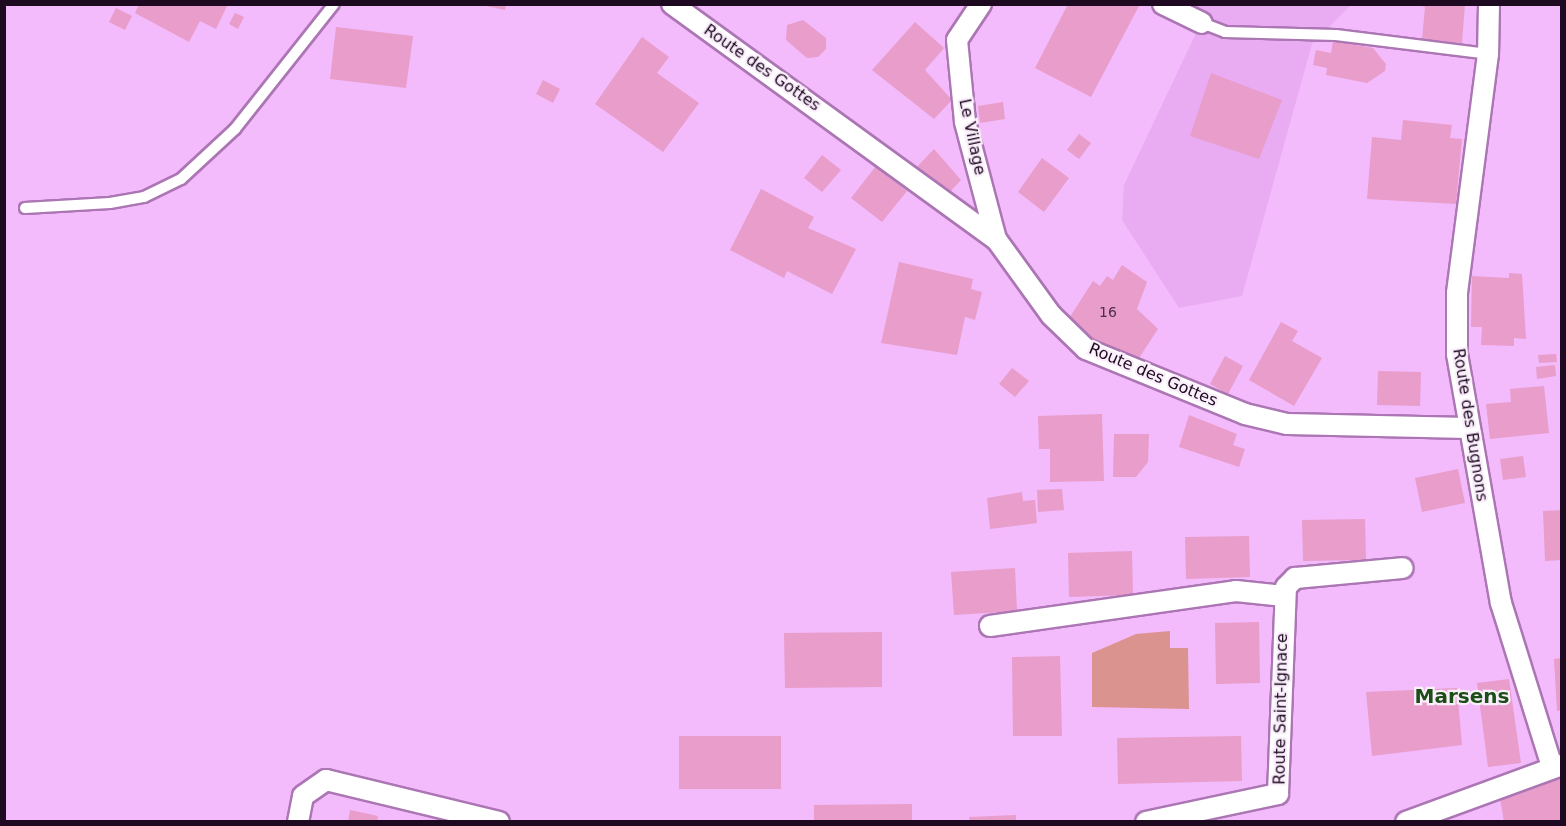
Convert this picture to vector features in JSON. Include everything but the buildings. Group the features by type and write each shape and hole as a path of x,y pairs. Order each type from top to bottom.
{"street":[{"name":"Route des Gottes","path":"672,4 996,239 1051,315 1086,349 1245,414 1327,427 1469,428"},
{"name":"Le Village","path":"981,4 957,40 965,122 996,239"},
{"path":"1163,4 1202,23"},
{"name":"Route des Bugnons","path":"1489,4 1488,54 1457,293 1457,354 1501,603 1557,766"},
{"path":"990,626 1236,591 1284,596 1295,578 1403,568"},
{"name":"Route Saint-Ignace","path":"1146,822 1273,799 1282,790 1284,596"},
{"path":"1406,822 1557,766"},
{"path":"298,822 303,796 326,780 499,822"}],"lane":[{"path":"25,208 122,201 181,179 235,129 334,4"},
{"path":"1202,23 1225,32 1336,35 1488,54"}],"shaded area":[{"path":"1159,5 1351,5 1312,44 1242,296 1179,308 1122,220 1124,185 1197,31"},
{"path":"1170,631 1170,648 1188,648 1189,709 1092,707 1092,653 1136,634"}],"district":[{"name":"Marsens","path":"1462,696"}]}
